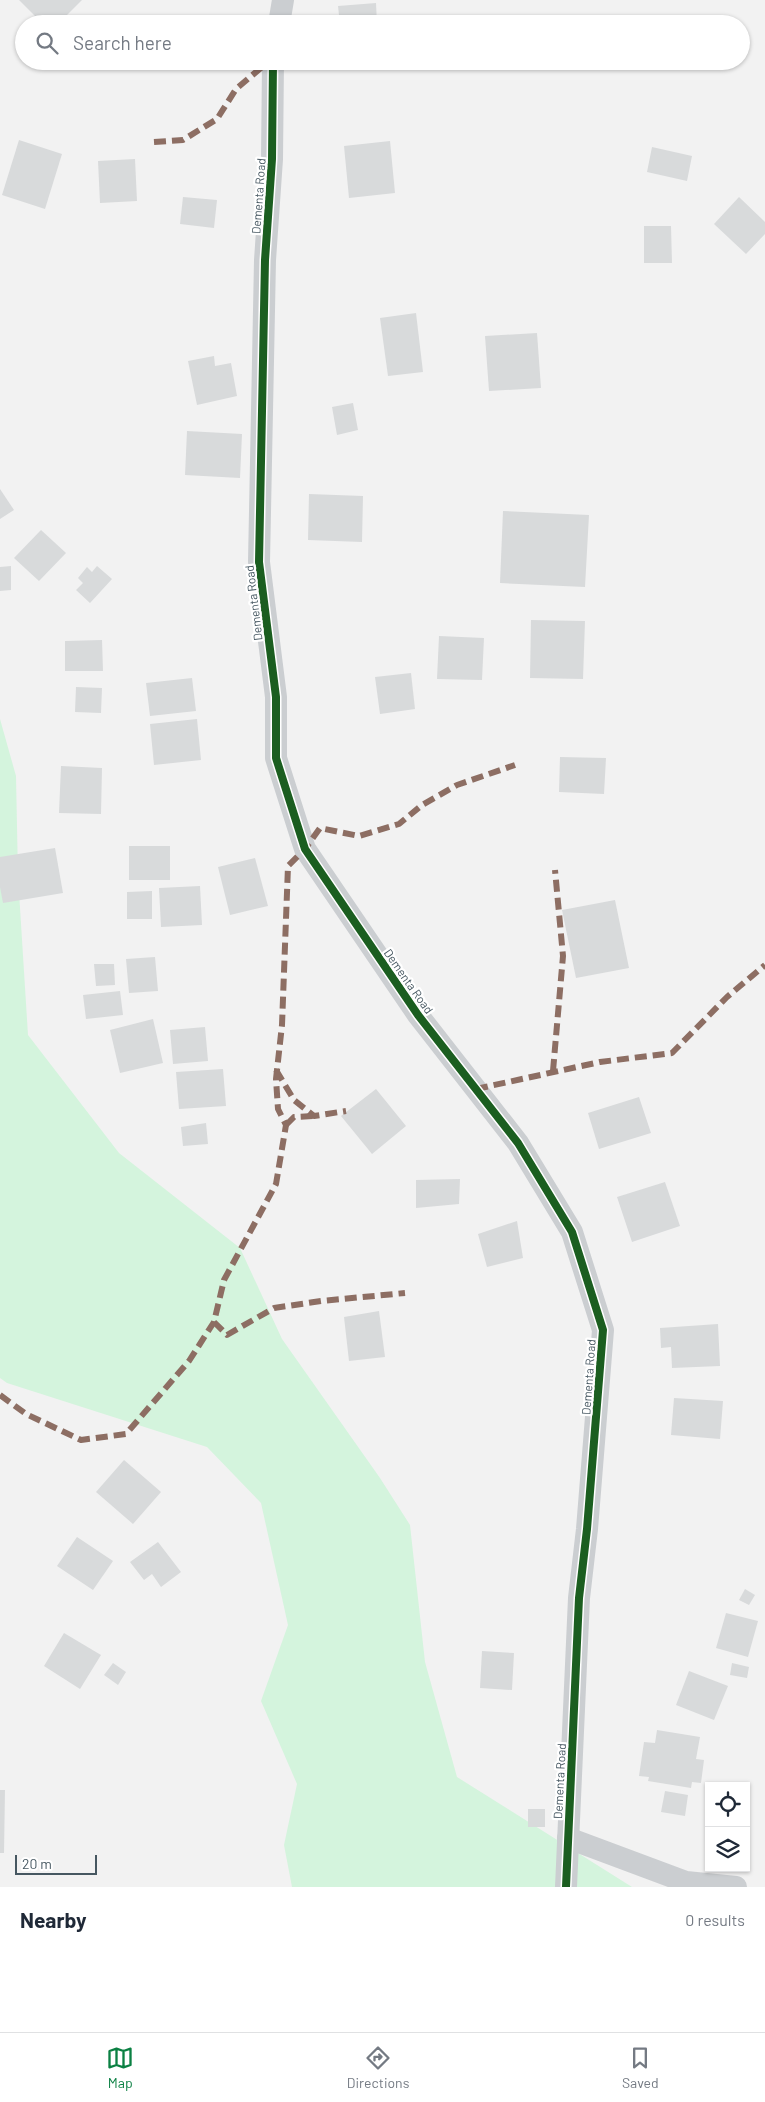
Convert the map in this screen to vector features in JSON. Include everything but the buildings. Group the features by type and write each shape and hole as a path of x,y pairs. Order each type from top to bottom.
{"street":[{"path":"280,15 283,0"},
{"name":"Dementa Road","path":"273,70 272,159 265,260 259,562 276,697 276,758 305,849 418,1014 518,1143 572,1232 603,1330 587,1529 579,1598 566,1887"},
{"path":"568,1838 686,1882 736,1887"}],"green space":[{"path":"0,719 16,776 18,876 28,1035 119,1153 240,1248 282,1339 380,1478 410,1525 425,1662 457,1777 632,1887 292,1887 284,1845 297,1784 261,1701 288,1625 261,1503 207,1447 7,1383 0,1378"}],"marked path":[{"path":"154,142 183,140 217,119 236,89 258,70"},
{"path":"0,1395 26,1414 81,1440 126,1434 189,1361 214,1322 224,1280 276,1184 286,1125 278,1109 276,1079 282,1025 288,866 305,849 320,828 359,836 399,824 422,805 457,785 515,765"},
{"path":"553,1071 563,956 555,870"},
{"path":"476,1089 600,1062 672,1053 727,997 765,965"},
{"path":"276,1070 294,1100 314,1116 346,1111"},
{"path":"286,1125 294,1117 314,1116"},
{"path":"214,1322 227,1335 274,1308 321,1301 405,1293"}],"cycle path":[{"path":"273,70 272,159 265,260 259,562 276,697 276,758 305,849 418,1015 518,1143 572,1232 603,1330 587,1529 579,1598 566,1887"}]}
